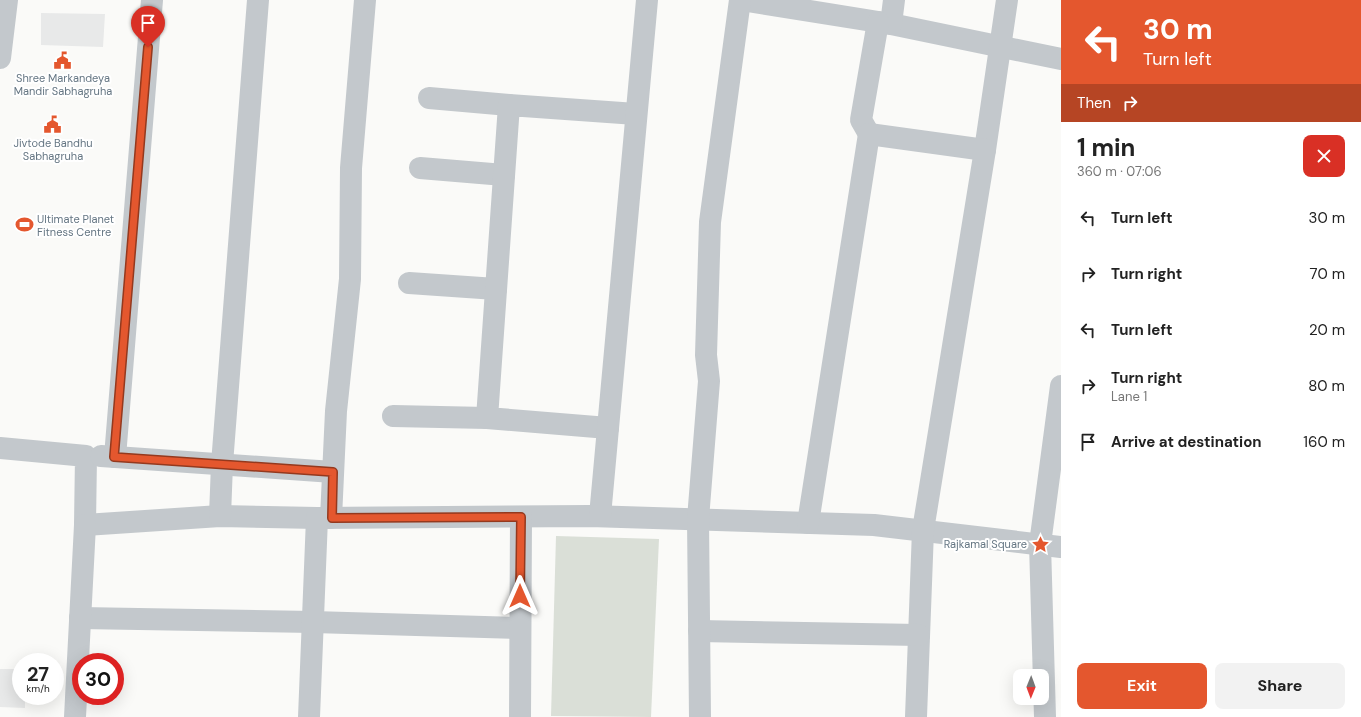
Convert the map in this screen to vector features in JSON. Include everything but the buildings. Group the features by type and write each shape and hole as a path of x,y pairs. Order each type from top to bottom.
{"street":[{"path":"0,58 7,0"},
{"path":"114,457 152,0"},
{"path":"220,516 222,464 258,0"},
{"path":"309,717 313,622 324,518 333,472 336,411 350,279 351,168 365,0"},
{"path":"600,516 647,0"},
{"path":"700,717 698,519 709,381 706,355 710,222 741,0 885,23 1061,59"},
{"path":"808,523 869,134 861,120 885,23 894,0"},
{"path":"916,717 924,530 985,150 1007,0"},
{"path":"429,98 636,114"},
{"path":"487,418 509,105"},
{"path":"869,134 985,150"},
{"path":"420,168 504,175"},
{"path":"409,283 496,289"},
{"path":"1045,717 1050,546 1061,386"},
{"path":"393,416 487,418 608,428"},
{"path":"0,448 86,456 333,472"},
{"path":"75,717 85,525 86,456"},
{"path":"85,525 220,516 324,518 600,516 874,525 1050,546"},
{"path":"520,717 521,517"},
{"path":"80,618 313,622 520,628"},
{"path":"699,631 920,635"}],"shaded area":[{"path":"41,13 105,14 103,47 41,45"},
{"path":"556,536 659,539 651,717 551,716"},
{"path":"0,669 12,669 12,705 25,705 25,708 0,707"}],"place":[{"name":"Shree Markandeya Mandir Sabhagruha","path":"63,60"},
{"name":"Jivtode Bandhu Sabhagruha","path":"53,125"},
{"name":"Ultimate Planet Fitness Centre","path":"24,225"},
{"name":"Rajkamal Square","path":"1040,544"}],"route":[{"path":"148,47 114,457 333,472 332,518 521,517 520,596"}]}
